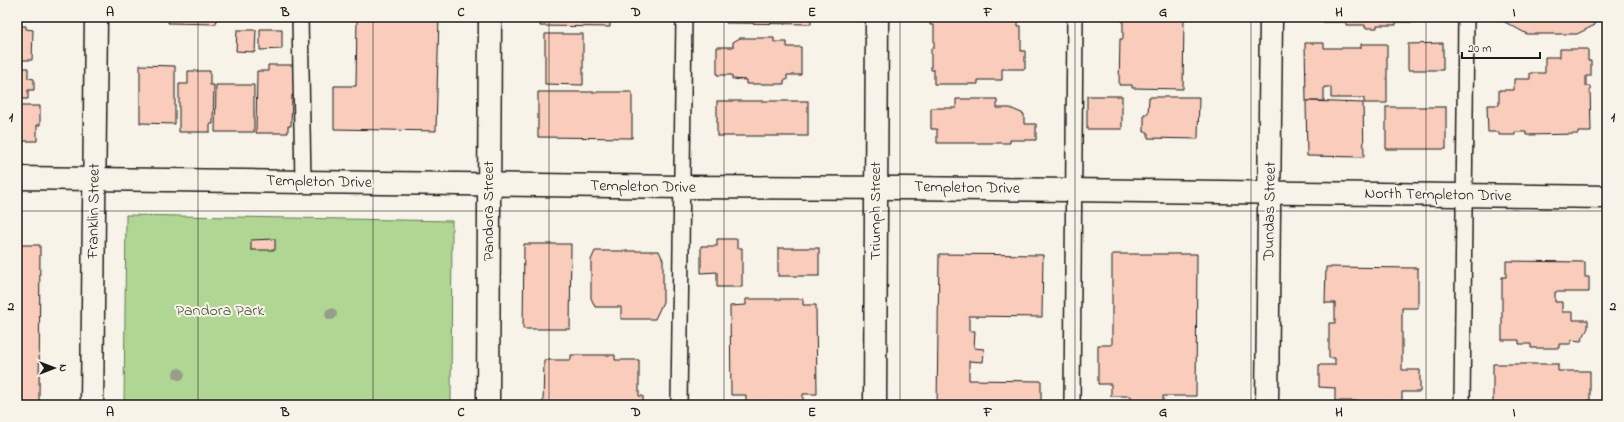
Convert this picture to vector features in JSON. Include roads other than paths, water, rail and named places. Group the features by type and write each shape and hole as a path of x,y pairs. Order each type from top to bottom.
{"street":[{"name":"Franklin Street","path":"92,405 96,17"},
{"name":"Pandora Street","path":"488,405 490,17"},
{"name":"Triumph Street","path":"875,405 877,17"},
{"name":"Dundas Street","path":"1267,405 1271,17"},
{"name":"Templeton Drive","path":"17,178 489,185 876,187 1270,193"},
{"name":"North Templeton Drive","path":"1270,193 1607,197"}],"lane":[{"path":"300,17 303,182"},
{"path":"679,405 684,17"},
{"path":"1072,405 1075,17"},
{"path":"1462,405 1466,17"}],"park label":[{"name":"Pandora Park","path":"220,311"}]}
